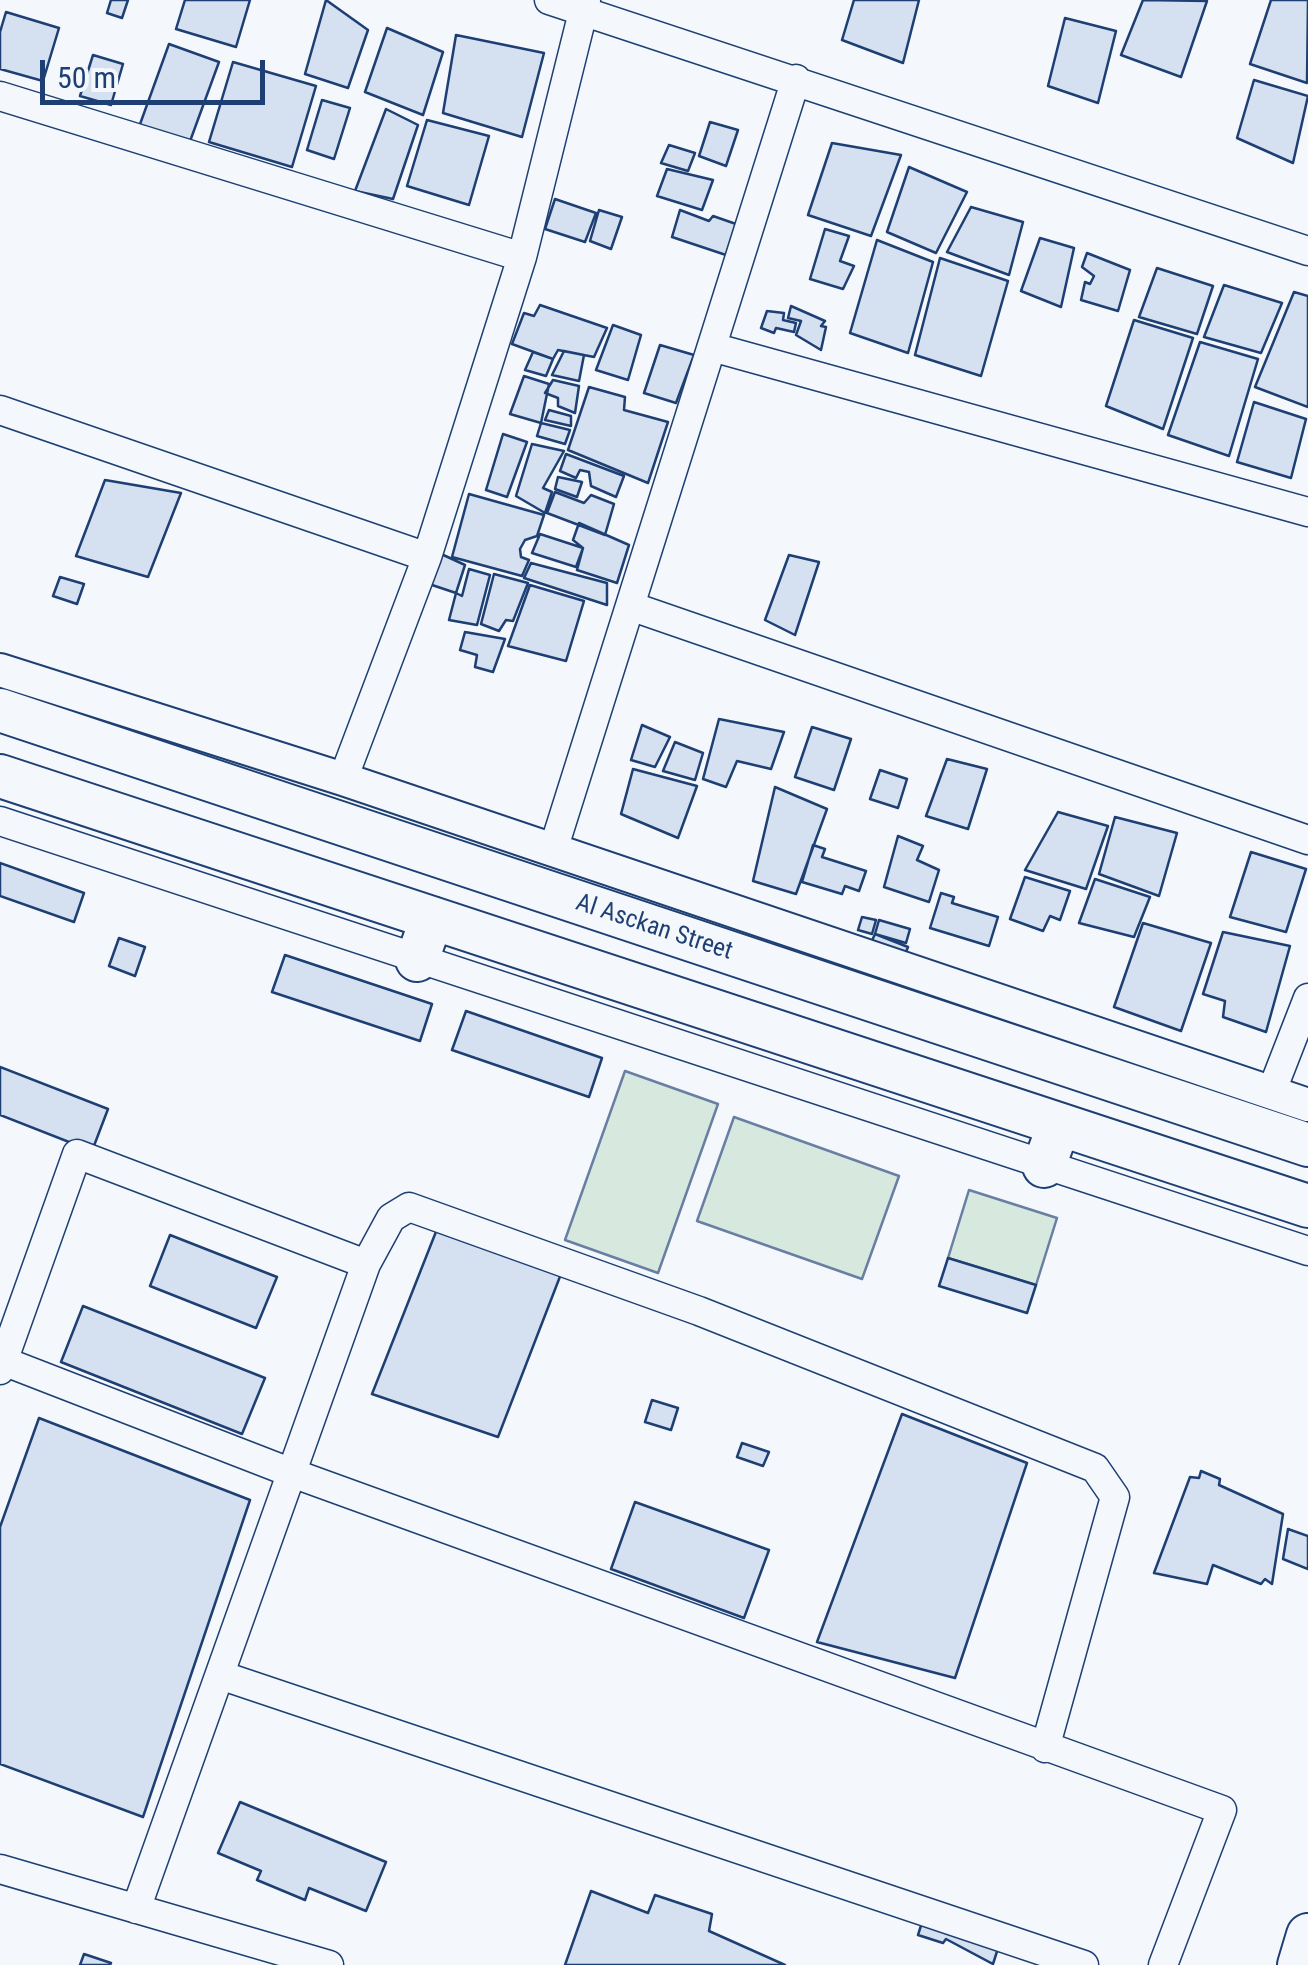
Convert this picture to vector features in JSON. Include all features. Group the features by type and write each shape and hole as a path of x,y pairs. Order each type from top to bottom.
{"main road":[{"name":"Al Asckan Street","path":"0,710 696,922 1163,1096 1308,1144"},
{"path":"0,776 1308,1206"},
{"path":"417,960 432,918"},
{"path":"1151,1155 1171,1131 1172,1117 1163,1096"},
{"path":"1224,1178 1217,1160 1218,1146 1240,1122"},
{"path":"1044,1166 1059,1124"},
{"path":"1298,1965 1308,1935"}],"street":[{"path":"550,0 585,6 1308,251"},
{"path":"343,779 427,557 522,257 585,6"},
{"path":"553,850 796,79"},
{"path":"0,96 522,257"},
{"path":"712,348 1308,512"},
{"path":"0,410 427,557"},
{"path":"632,607 1308,840"},
{"path":"0,670 553,850 696,922 1308,1105"},
{"path":"0,821 1308,1251"},
{"path":"1272,1093 1308,998"},
{"path":"366,1264 77,1154 2,1365 1222,1810 1162,1965"},
{"path":"136,1909 366,1264 392,1218 408,1208 699,1311 1095,1468 1115,1496 1045,1748"},
{"path":"220,1674 1084,1965"},
{"path":"0,1869 328,1965"}],"shaded area":[{"path":"625,1071 718,1104 658,1273 565,1240"},
{"path":"734,1117 899,1176 862,1279 697,1221"},
{"path":"969,1190 1057,1218 1036,1285 948,1258"}],"building":[{"path":"111,0 128,0 122,18 107,13"},
{"path":"185,0 250,0 236,47 176,29"},
{"path":"326,0 368,30 348,88 305,74"},
{"path":"854,0 919,0 903,63 842,40"},
{"path":"1143,0 1207,1 1181,77 1121,55"},
{"path":"1271,0 1308,0 1307,83 1250,64"},
{"path":"6,12 59,28 43,81 0,69 0,32"},
{"path":"1065,18 1116,31 1098,103 1048,86"},
{"path":"387,28 443,52 423,115 365,92"},
{"path":"456,35 544,53 522,137 443,113"},
{"path":"169,44 219,62 189,144 139,127"},
{"path":"93,55 123,64 111,105 80,96"},
{"path":"233,62 316,86 292,167 209,142"},
{"path":"1254,80 1308,96 1293,163 1237,138"},
{"path":"322,100 350,108 334,159 307,150"},
{"path":"386,109 418,125 393,199 355,191"},
{"path":"427,120 489,136 469,205 407,186"},
{"path":"710,122 738,130 726,166 699,156"},
{"path":"832,143 901,155 871,236 808,215"},
{"path":"669,145 695,153 688,171 661,163"},
{"path":"909,167 967,192 936,253 887,232"},
{"path":"667,169 713,180 702,210 657,196"},
{"path":"555,199 596,213 585,242 545,229"},
{"path":"971,207 1023,222 1009,275 947,252"},
{"path":"599,210 622,217 611,249 590,241"},
{"path":"680,210 709,221 713,216 736,224 726,255 672,237"},
{"path":"825,229 849,236 840,261 854,266 843,289 810,279"},
{"path":"1040,238 1074,248 1061,307 1021,291"},
{"path":"877,240 933,262 908,353 850,333"},
{"path":"1087,253 1130,270 1118,311 1081,300 1085,282 1090,284 1094,276 1082,267"},
{"path":"940,258 1008,281 981,376 915,355"},
{"path":"1157,268 1213,286 1197,334 1139,317"},
{"path":"1224,285 1282,303 1261,353 1204,337"},
{"path":"1294,292 1308,296 1308,407 1255,387"},
{"path":"540,305 607,328 594,357 558,350 553,359 512,344 524,313 534,316"},
{"path":"791,306 825,321 821,326 826,327 821,350 796,335 801,321 788,318"},
{"path":"767,311 784,313 783,320 796,323 794,332 776,328 774,333 761,328"},
{"path":"1134,320 1193,338 1163,429 1106,406"},
{"path":"613,325 641,335 628,380 596,370"},
{"path":"1200,342 1258,359 1229,456 1168,435"},
{"path":"660,345 694,355 676,403 644,393"},
{"path":"564,351 584,355 579,381 552,375"},
{"path":"533,352 553,359 546,376 525,370"},
{"path":"524,376 549,384 541,423 510,414"},
{"path":"553,380 579,386 575,413 558,406 558,398 545,393"},
{"path":"589,387 625,397 624,410 668,422 648,483 568,450"},
{"path":"1254,402 1306,419 1291,478 1237,462"},
{"path":"549,410 571,416 571,426 545,420"},
{"path":"541,423 570,430 565,444 537,436"},
{"path":"503,434 527,442 507,497 486,490"},
{"path":"532,444 564,451 543,488 552,492 545,513 516,496"},
{"path":"566,454 624,476 616,497 591,486 589,472 580,470 576,478 560,471"},
{"path":"558,477 582,482 577,497 555,489"},
{"path":"105,480 181,493 148,577 76,556"},
{"path":"555,492 584,503 591,495 614,504 605,535 547,513"},
{"path":"469,494 544,515 537,536 525,540 520,549 521,557 529,560 522,576 452,557"},
{"path":"579,523 629,545 617,583 577,570 583,548 573,540"},
{"path":"540,534 583,548 576,567 532,553"},
{"path":"439,553 465,565 456,593 429,584"},
{"path":"789,555 819,562 795,635 765,620"},
{"path":"531,563 607,583 607,605 524,578"},
{"path":"469,569 490,575 477,625 449,620 456,593 462,596"},
{"path":"494,574 528,583 513,621 506,620 499,631 481,624"},
{"path":"60,577 84,584 77,604 53,596"},
{"path":"530,585 584,601 566,661 508,646"},
{"path":"465,632 505,639 493,672 475,667 477,655 460,650"},
{"path":"719,719 784,732 771,769 737,761 726,787 703,779"},
{"path":"642,725 670,737 655,767 631,760"},
{"path":"812,727 851,739 834,790 795,777"},
{"path":"675,742 703,753 695,780 663,771"},
{"path":"947,759 987,769 968,829 926,816"},
{"path":"633,769 697,786 678,838 621,814"},
{"path":"880,770 907,779 898,808 870,799"},
{"path":"775,787 827,809 796,894 753,881"},
{"path":"1058,812 1108,826 1086,889 1025,870"},
{"path":"1115,817 1177,833 1159,896 1099,874"},
{"path":"898,836 923,846 917,860 939,870 929,902 884,887"},
{"path":"813,845 825,849 822,857 866,871 859,891 845,886 842,894 802,882"},
{"path":"1251,852 1306,869 1286,932 1230,917"},
{"path":"0,863 84,893 74,922 0,896"},
{"path":"1025,877 1070,891 1060,920 1050,916 1043,931 1010,919"},
{"path":"1095,879 1150,897 1134,937 1079,923"},
{"path":"941,893 954,897 952,903 998,917 989,946 930,928"},
{"path":"862,917 876,920 872,934 858,930"},
{"path":"879,920 910,929 906,943 875,934"},
{"path":"1143,923 1211,943 1181,1031 1114,1007"},
{"path":"1223,932 1290,946 1266,1032 1223,1017 1225,1001 1203,994"},
{"path":"875,934 908,947 903,959 869,947"},
{"path":"119,938 145,947 135,976 109,966"},
{"path":"285,955 432,1004 420,1041 272,992"},
{"path":"466,1011 602,1058 589,1097 452,1050"},
{"path":"0,1067 108,1109 92,1151 0,1115"},
{"path":"441,1219 566,1261 498,1437 372,1394"},
{"path":"170,1235 277,1277 256,1328 150,1286"},
{"path":"948,1258 1036,1285 1027,1313 939,1286"},
{"path":"83,1306 265,1378 242,1434 61,1362"},
{"path":"652,1400 678,1408 671,1430 645,1422"},
{"path":"902,1414 1027,1463 955,1678 817,1642"},
{"path":"39,1418 250,1500 143,1817 0,1764 0,1527"},
{"path":"742,1443 769,1452 763,1466 737,1457"},
{"path":"1201,1471 1220,1479 1219,1485 1283,1514 1272,1584 1265,1579 1261,1584 1213,1565 1207,1584 1154,1573 1190,1477 1199,1478"},
{"path":"635,1502 769,1550 744,1618 611,1569"},
{"path":"1288,1529 1308,1536 1308,1569 1283,1559"},
{"path":"240,1802 386,1862 366,1911 309,1888 305,1900 257,1880 261,1871 218,1853"},
{"path":"591,1891 648,1913 655,1895 712,1914 709,1931 785,1965 565,1965"},
{"path":"924,1916 1000,1942 993,1964 946,1939 943,1943 918,1935"},
{"path":"84,1954 111,1963 80,1965"}]}
